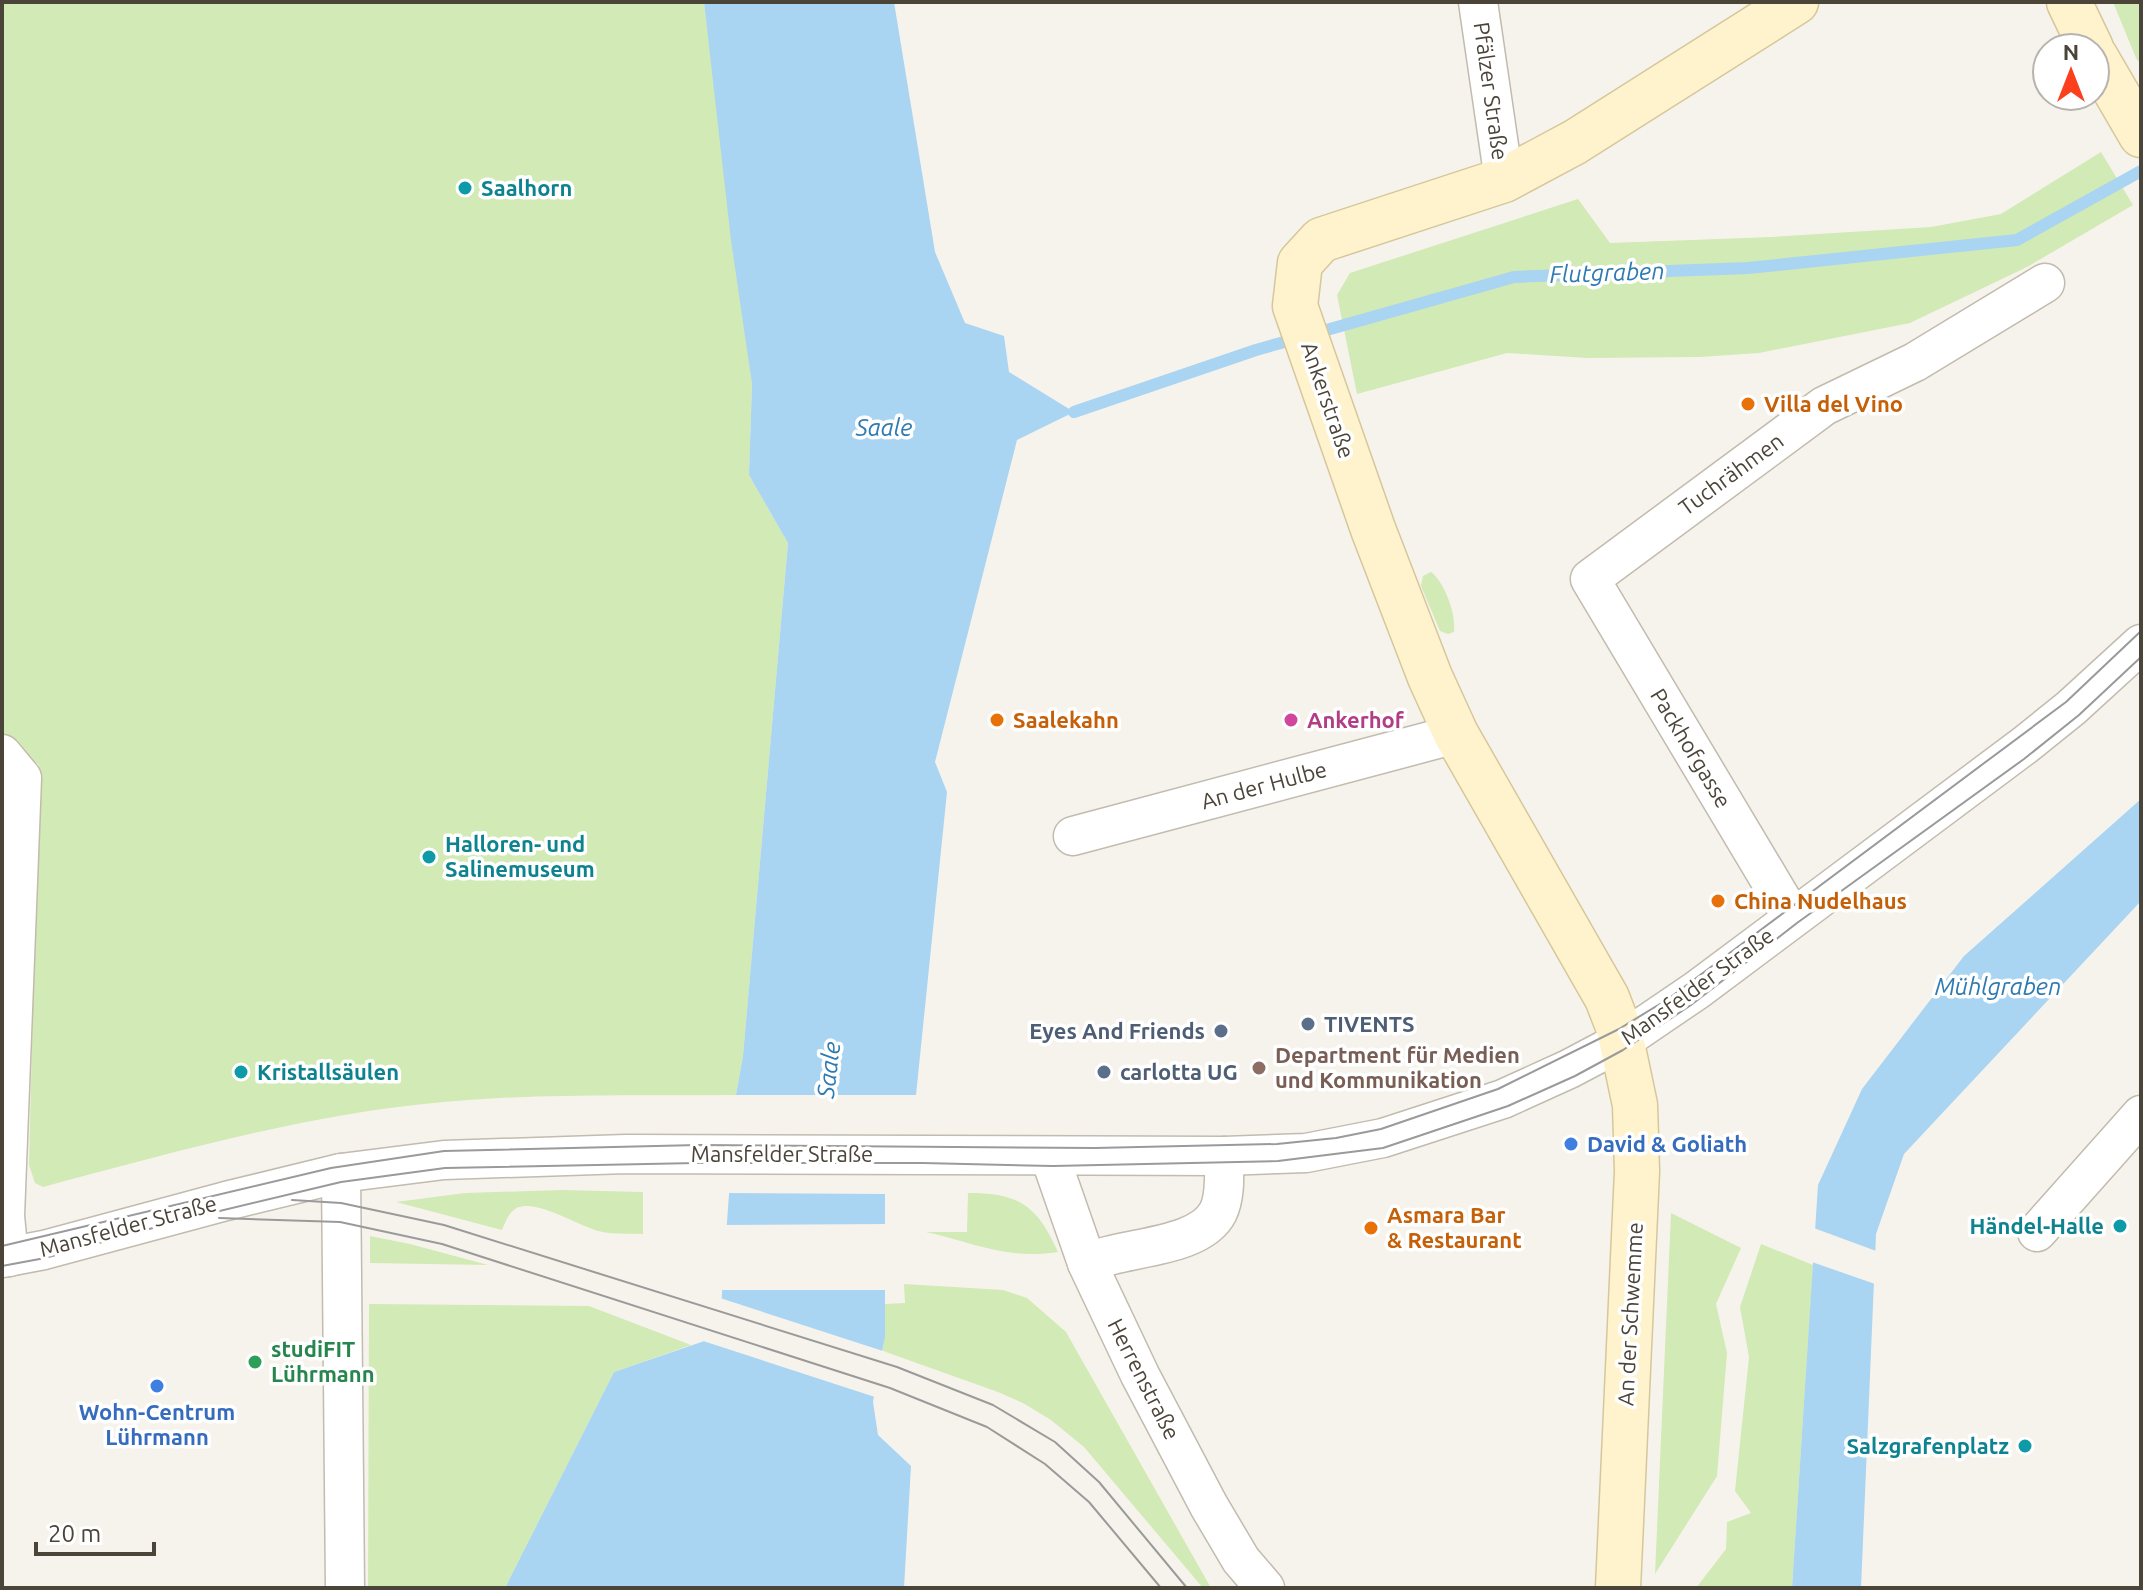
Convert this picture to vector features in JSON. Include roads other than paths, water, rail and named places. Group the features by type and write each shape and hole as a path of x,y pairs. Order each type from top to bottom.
{"street":[{"name":"Pfälzer Straße","path":"1478,2 1504,180"},
{"name":"Ankerstraße","path":"1622,1041 1607,998 1456,734 1430,677 1378,544 1295,306 1300,263 1321,240 1504,180 1575,142 1796,2"},
{"path":"2069,2 2083,32"},
{"path":"2111,84 2140,134"},
{"name":"Tuchrähmen","path":"1590,579 1824,406 1915,362 2045,283"},
{"name":"Packhofgasse","path":"1590,579 1792,917"},
{"name":"Mansfelder Straße","path":"2,754 22,778 6,1257 341,1173 489,1157 698,1154 1224,1156 1306,1153 1383,1138 1503,1099 1622,1041 1697,990 2025,745 2141,644"},
{"name":"An der Hulbe","path":"1073,836 1456,734"},
{"name":"An der Schwemme","path":"1618,1588 1637,1171 1635,1105 1622,1041"},
{"path":"2037,1232 2141,1115"},
{"path":"1087,1263 1199,1232 1219,1211 1224,1184 1224,1156"},
{"name":"Herrenstraße","path":"1050,1157 1087,1263 1140,1375 1209,1506 1241,1560 1265,1588"},
{"path":"341,1173 345,1588"}],"water":[{"name":"Saale","path":"704,2 894,2 935,252 965,323 1004,336 1009,372 1074,412 1017,440 935,762 947,792 916,1095 885,1125 885,1336 873,1402 878,1435 911,1466 904,1588 505,1588 614,1372 719,1336 736,1095 743,1056 788,543 749,475 752,384 731,240"},
{"name":"Mühlgraben","path":"2141,799 2141,901 1904,1154 1876,1234 1861,1588 1792,1588 1818,1185 1862,1089 1964,956"}],"waterway":[{"name":"Flutgraben","path":"1074,412 1256,350 1514,277 1748,268 2017,240 2141,171"}],"tram line":[{"path":"2,1246 331,1168 444,1151 698,1145 1095,1148 1277,1144 1336,1138 1381,1129 1498,1089 1619,1029 1668,999 2066,702 2141,631"},
{"path":"2,1266 45,1258 178,1221 341,1182 445,1168 697,1163 1053,1166 1278,1161 1383,1148 1508,1106 1623,1050 1691,1005 1797,923 2024,759 2079,715 2141,657"},
{"path":"292,1200 341,1203 444,1225 897,1367 993,1405 1055,1442 1099,1482 1187,1588"},
{"path":"219,1218 340,1222 442,1244 890,1388 987,1427 1045,1464 1089,1502 1161,1588"}],"place":[{"name":"Saalhorn","path":"465,188"},
{"name":"Villa del Vino","path":"1748,404"},
{"name":"Saalekahn","path":"997,720"},
{"name":"Ankerhof","path":"1291,720"},
{"name":"Halloren- und Salinemuseum","path":"429,857"},
{"name":"China Nudelhaus","path":"1718,901"},
{"name":"TIVENTS","path":"1308,1024"},
{"name":"Eyes And Friends","path":"1221,1031"},
{"name":"Department für Medien und Kommunikation","path":"1259,1068"},
{"name":"Kristallsäulen","path":"241,1072"},
{"name":"carlotta UG","path":"1104,1072"},
{"name":"David & Goliath","path":"1571,1144"},
{"name":"Händel-Halle","path":"2120,1226"},
{"name":"Asmara Bar & Restaurant","path":"1371,1228"},
{"name":"studiFIT Lührmann","path":"255,1362"},
{"name":"Wohn-Centrum Lührmann","path":"157,1386"},
{"name":"Salzgrafenplatz","path":"2025,1446"}]}
